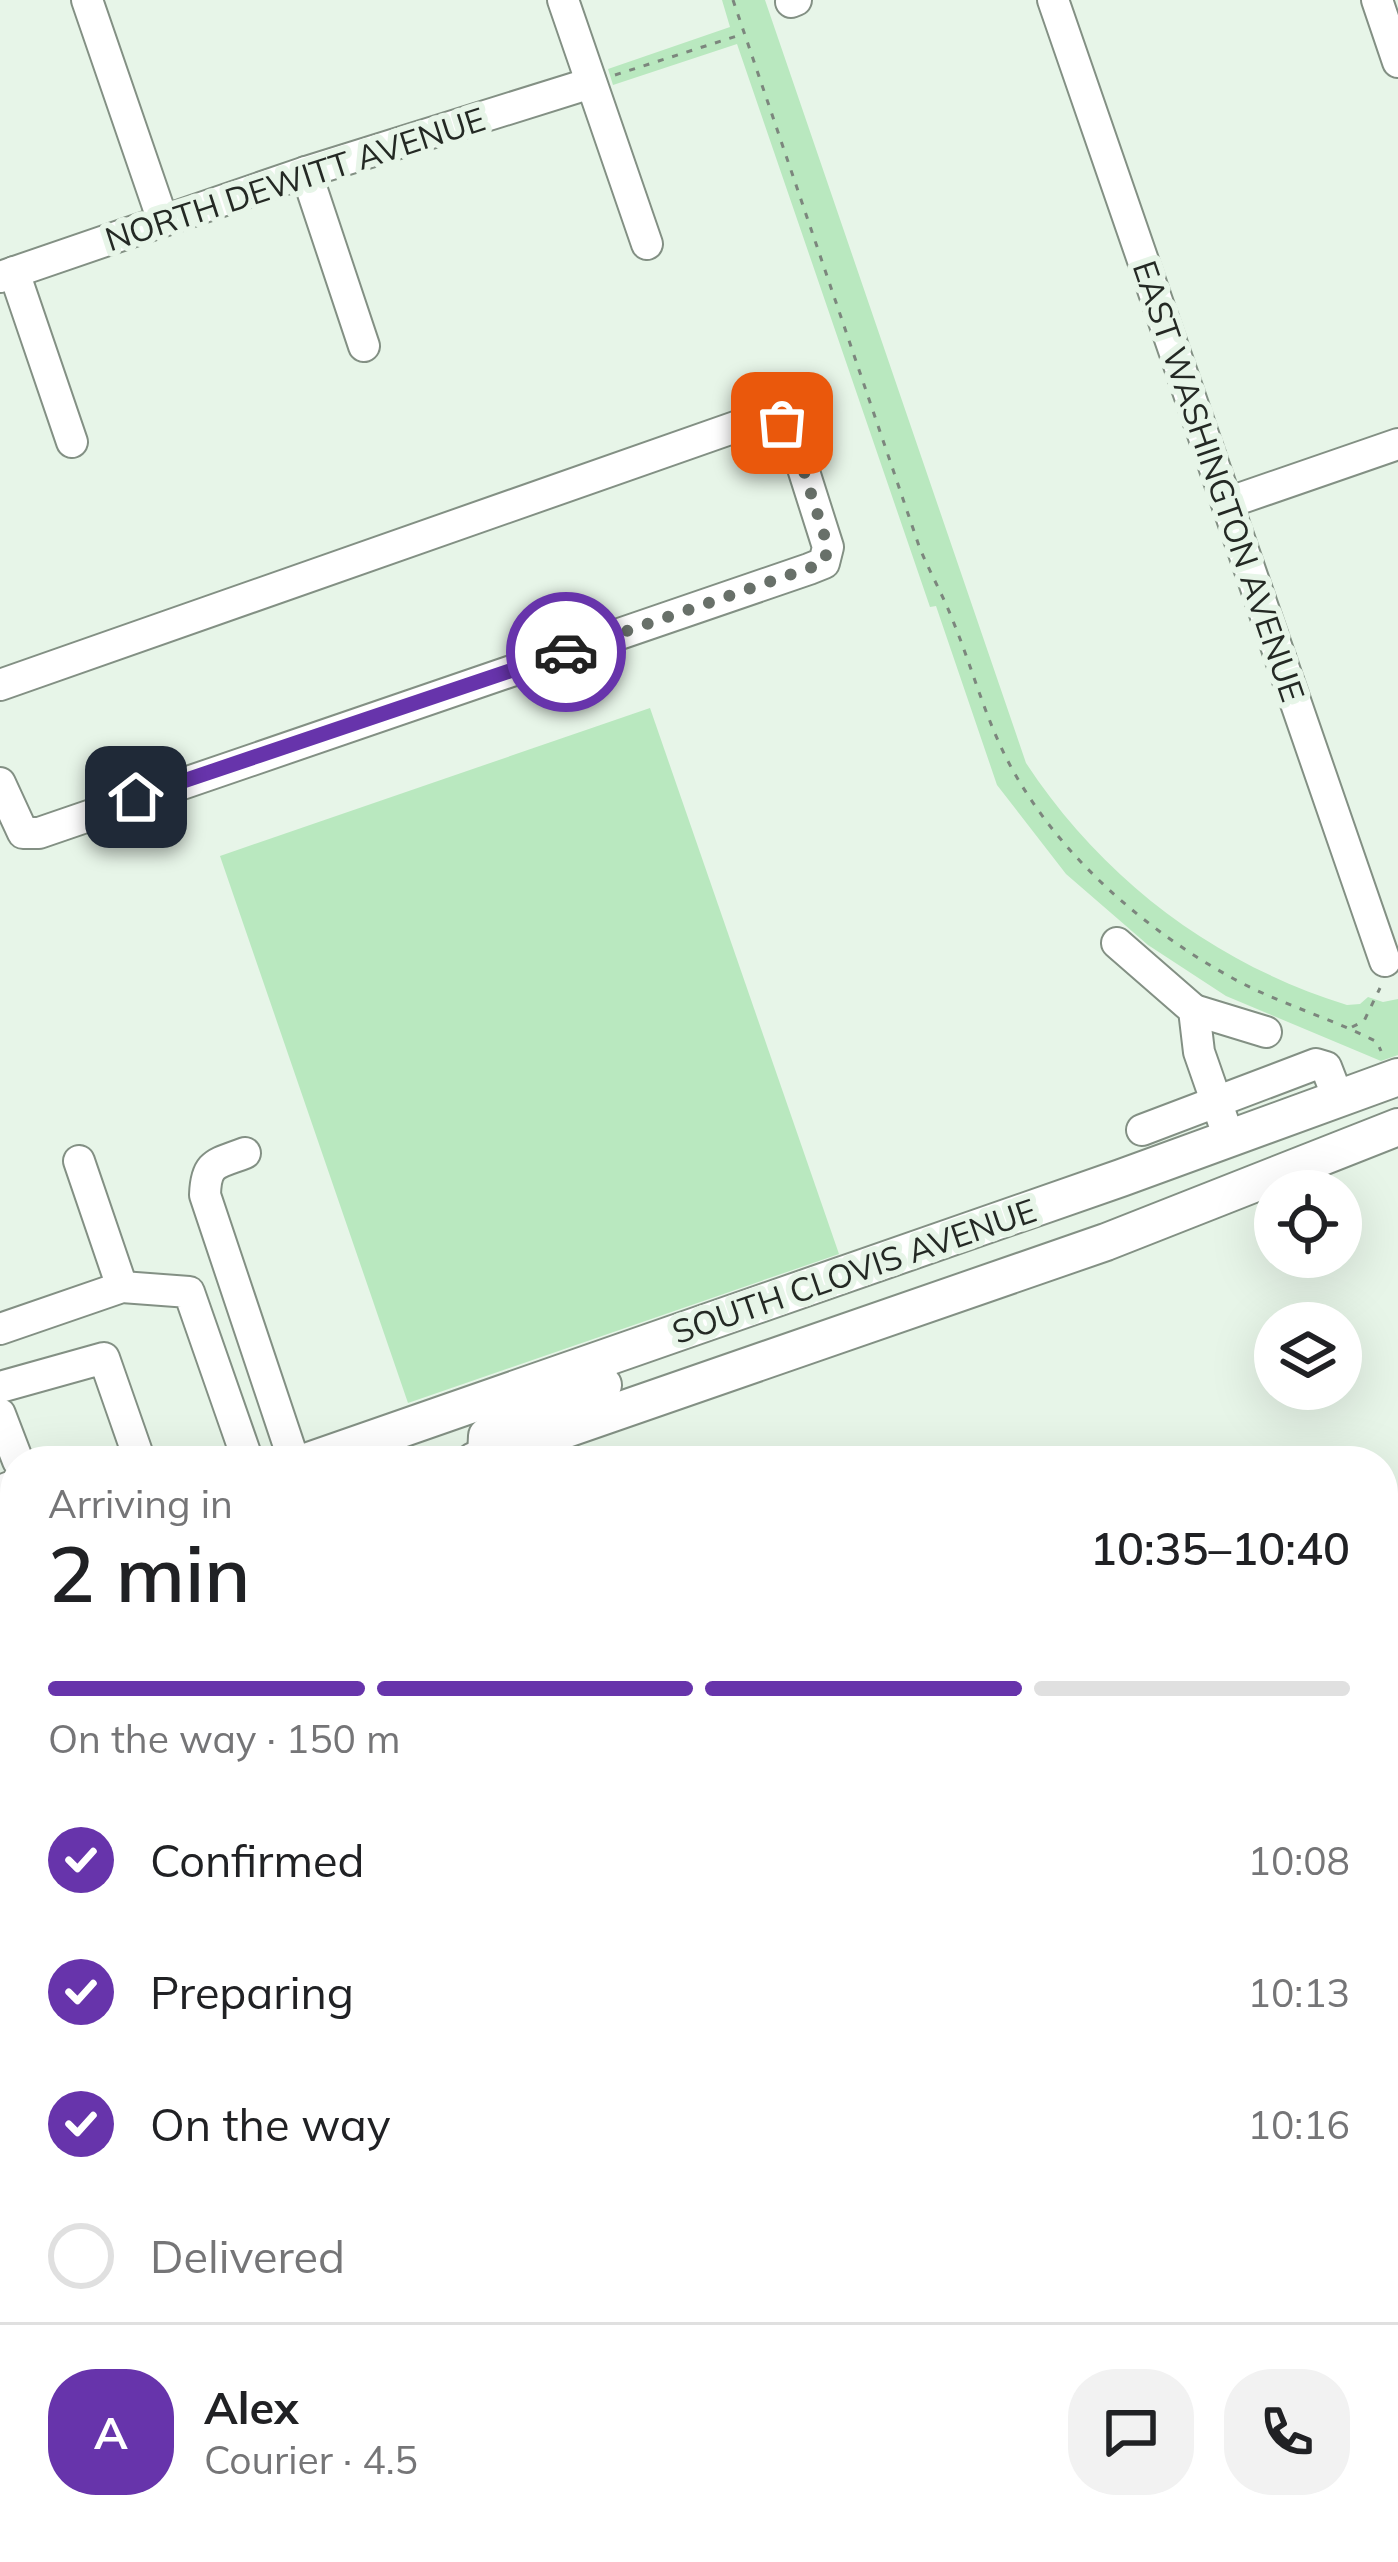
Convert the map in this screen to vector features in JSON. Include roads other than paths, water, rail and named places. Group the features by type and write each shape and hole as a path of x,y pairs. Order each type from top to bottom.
{"main road":[{"name":"SOUTH CLOVIS AVENUE","path":"352,1446 1396,1077"},
{"name":"SOUTH CLOVIS AVENUE","path":"518,1446 1106,1242 1398,1127"},
{"path":"484,1446 487,1436 505,1420 649,1368 737,1312"}],"street":[{"path":"87,0 163,221"},
{"path":"563,0 647,244"},
{"name":"EAST WASHINGTON AVENUE","path":"1054,0 1385,961"},
{"path":"1377,0 1398,62"},
{"name":"NORTH DEWITT AVENUE","path":"7,274 306,172 591,83"},
{"path":"306,172 364,346"},
{"path":"7,274 72,442"},
{"path":"0,686 764,417 782,423 794,440 828,547 824,563 808,569 39,832 23,833 0,783"},
{"path":"1227,503 1398,444"},
{"path":"1117,943 1194,1010 1267,1032"},
{"path":"1194,1010 1199,1052 1229,1138"},
{"path":"1142,1130 1316,1064 1326,1067 1338,1098"},
{"path":"245,1153 212,1165 206,1174 205,1195 289,1446"},
{"path":"79,1161 122,1287"},
{"path":"0,1329 122,1287 189,1292 243,1446"},
{"path":"0,1388 104,1358 135,1446"},
{"path":"0,1414 12,1446"}]}
